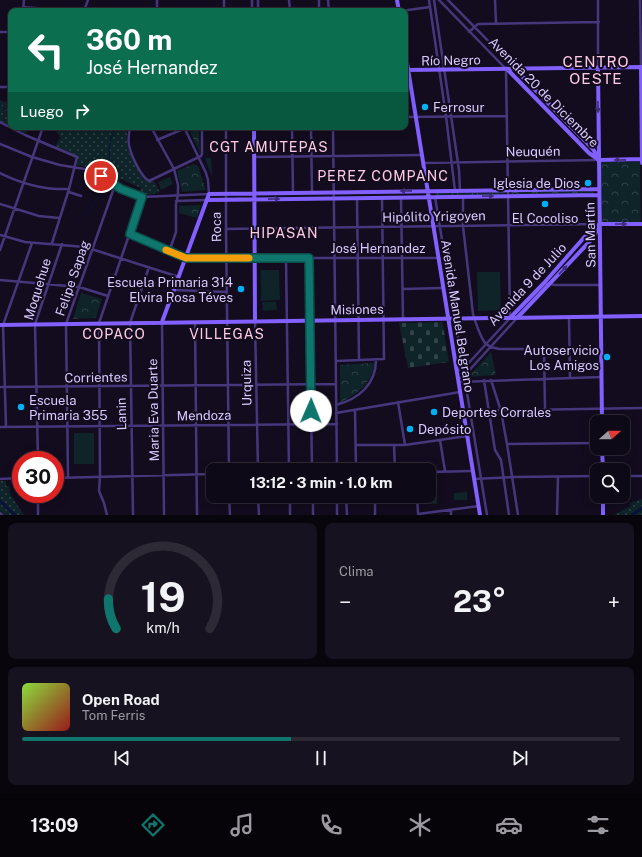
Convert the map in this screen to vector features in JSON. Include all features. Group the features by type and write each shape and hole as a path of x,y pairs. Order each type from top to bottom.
{"street":[{"path":"24,0 23,7 36,8"},
{"path":"429,0 452,162 458,191"},
{"path":"434,0 458,162 458,191"},
{"name":"Avenida 20 de Diciembre","path":"439,0 589,153 599,160"},
{"name":"Avenida 20 de Diciembre","path":"448,0 593,149 599,160"},
{"path":"495,0 496,23"},
{"name":"San Martín","path":"598,0 602,415"},
{"path":"640,0 642,163"},
{"path":"408,10 430,6"},
{"path":"469,32 478,24 598,22"},
{"name":"Río Negro","path":"408,70 641,67"},
{"path":"506,69 510,318"},
{"name":"Avenida Manuel Belgrano","path":"408,75 424,163 480,515"},
{"path":"408,117 507,116"},
{"path":"17,130 38,140"},
{"path":"0,250 42,130"},
{"path":"130,130 130,149 142,175 149,181 199,158 202,154 202,130"},
{"path":"152,130 174,169 178,186 176,201 176,232 169,252"},
{"path":"157,140 180,130"},
{"name":"Maria Eva Duarte","path":"164,515 162,322 209,194 208,180 185,130"},
{"name":"Roca","path":"226,130 229,463"},
{"name":"Urquiza","path":"254,130 254,258 258,463"},
{"path":"292,130 293,193"},
{"path":"311,130 312,193"},
{"path":"333,130 337,463"},
{"name":"Moquehue","path":"38,140 77,157 69,190 52,244"},
{"path":"0,144 32,157 60,165 90,170 121,189 142,197 254,193 599,189"},
{"path":"254,157 422,155"},
{"name":"Neuquén","path":"424,163 642,159"},
{"path":"0,173 23,183 45,189 69,190 81,196"},
{"name":"Felipe Sapag","path":"68,477 66,324 115,185"},
{"path":"176,201 599,195"},
{"path":"107,515 99,491 100,426 98,323 122,258 142,197"},
{"path":"435,197 487,515"},
{"path":"463,197 463,226 474,318 485,343 492,348 499,349 554,349"},
{"path":"357,198 359,360"},
{"path":"336,361 384,359 382,198"},
{"path":"401,198 403,319"},
{"path":"0,204 39,216 60,218"},
{"name":"Avenida 9 de Julio","path":"463,369 485,343 544,283 588,233 600,224"},
{"name":"Avenida 9 de Julio","path":"459,381 492,348 517,318 593,238 600,224"},
{"name":"Hipólito Yrigoyen","path":"226,230 334,227 642,224"},
{"name":"José Hernandez","path":"130,234 186,258 439,258"},
{"path":"0,235 32,243 62,244 92,249 179,277"},
{"path":"6,427 2,325 32,243"},
{"name":"Moquehue","path":"38,451 35,324 62,244"},
{"path":"286,258 289,463"},
{"path":"309,258 312,463"},
{"name":"Lanin","path":"133,515 130,323 149,267"},
{"path":"0,280 79,287 108,296"},
{"path":"544,283 600,285"},
{"path":"403,289 444,288"},
{"path":"174,290 227,292"},
{"name":"Misiones","path":"2,325 642,316"},
{"path":"569,318 570,378"},
{"path":"195,322 197,515"},
{"path":"544,349 545,410"},
{"path":"336,405 352,399 366,388 376,372 376,360"},
{"path":"457,370 463,369"},
{"path":"459,381 602,377"},
{"path":"484,380 495,450 500,460 510,515"},
{"path":"491,380 501,410 518,515"},
{"name":"Corrientes","path":"0,387 336,384"},
{"path":"336,413 460,392"},
{"path":"398,402 405,445"},
{"path":"464,411 642,408"},
{"path":"355,410 356,463"},
{"name":"Mendoza","path":"0,427 337,424"},
{"path":"356,445 405,445 467,436"},
{"path":"440,440 445,471"},
{"path":"507,444 590,443"},
{"path":"394,445 395,463"},
{"path":"436,472 473,470"},
{"path":"64,477 206,474"},
{"path":"474,479 590,476"},
{"path":"630,476 642,476"},
{"path":"557,515 558,477"},
{"path":"0,479 12,478"},
{"path":"38,503 38,515"},
{"path":"229,503 230,515"},
{"path":"258,503 259,515"},
{"path":"290,503 290,515"},
{"path":"313,503 313,515"},
{"path":"337,503 337,515"},
{"path":"346,503 347,515"},
{"path":"375,503 375,515"},
{"path":"417,503 418,514 479,506"},
{"path":"603,503 603,515"},
{"path":"451,510 451,515"}],"green space":[{"path":"0,100 8,103 8,126 0,123"},
{"path":"17,130 28,130 26,134"},
{"path":"55,130 128,130 127,144 138,170 146,181 154,181 160,192 145,195 140,193 141,188 121,179 118,185 96,169 77,165 78,156 55,147 60,138"},
{"path":"199,130 200,153 190,132"},
{"path":"205,158 211,158 212,177"},
{"path":"601,162 640,162 641,222 602,222"},
{"path":"193,164 198,166 206,190 182,192 177,171"},
{"path":"170,177 173,184 161,190 158,182"},
{"path":"593,190 593,194 511,195 511,191"},
{"path":"505,192 505,195 436,196 435,193"},
{"path":"201,205 197,218 179,213 179,206"},
{"path":"261,270 279,270 280,300 261,301"},
{"path":"477,272 500,272 501,310 478,311"},
{"path":"81,293 102,299 96,318 73,319"},
{"path":"262,302 276,302 277,310 263,311"},
{"path":"442,322 449,362 408,368 399,323"},
{"path":"491,352 496,375 468,377"},
{"path":"374,363 371,376 363,387 358,392 340,403 340,365"},
{"path":"74,433 94,433 94,464 74,464"},
{"path":"0,481 6,481 6,486 9,486 12,497 12,503 16,503 24,515 4,515 0,511"},
{"path":"467,492 467,500 454,500 454,493"},
{"path":"437,497 437,504 424,504 436,503"},
{"path":"642,499 642,515 614,515 631,506 630,503"}],"waterway":[{"path":"148,8 156,1"},
{"path":"0,105 8,112"},
{"path":"105,177 110,163 109,149 111,138 115,130"},
{"path":"77,220 91,208 100,192 104,180"},
{"path":"556,272 590,236"},
{"path":"517,314 534,296"},
{"path":"0,501 15,515"},
{"path":"632,515 642,508"}],"slow traffic":[{"path":"166,250 183,258 249,258"}],"place":[{"name":"Ferrosur","path":"425,107"},
{"name":"Iglesia de Dios","path":"588,183"},
{"name":"El Cocoliso","path":"545,204"},
{"name":"Escuela Primaria 314 Elvira Rosa Téves","path":"241,289"},
{"name":"Autoservicio Los Amigos","path":"607,357"},
{"name":"Escuela Primaria 355","path":"21,407"},
{"name":"Deportes Corrales","path":"434,412"},
{"name":"Depósito","path":"410,429"}],"district":[{"name":"CENTRO OESTE","path":"596,70"},
{"name":"CGT AMUTEPAS","path":"269,147"},
{"name":"PEREZ COMPANC","path":"383,176"},
{"name":"HIPASAN","path":"284,233"},
{"name":"COPACO","path":"114,334"},
{"name":"VILLEGAS","path":"227,334"}],"route":[{"path":"101,176 121,189 142,197 130,234 183,258 309,258 311,411"}]}
